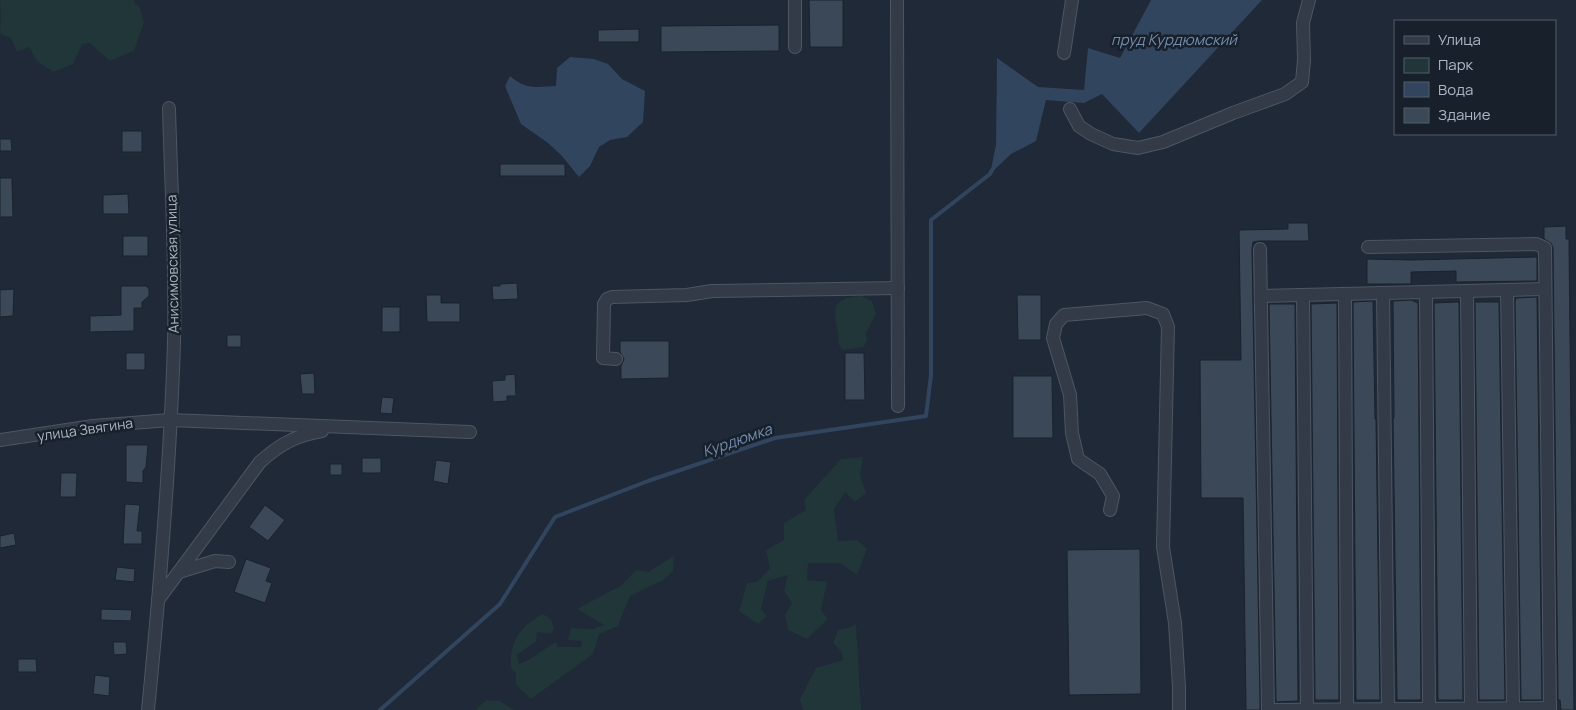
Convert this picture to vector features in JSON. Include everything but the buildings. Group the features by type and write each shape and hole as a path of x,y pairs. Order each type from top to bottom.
{"street":[{"path":"795,0 796,47"},
{"path":"897,0 898,406"},
{"path":"1064,53 1072,0"},
{"path":"1070,109 1079,126 1091,134 1113,144 1138,148 1163,142 1233,112 1285,94 1302,82 1304,60 1303,23 1308,0"},
{"name":"Анисимовская улица","path":"148,710 158,600 170,420 174,296 169,108"},
{"path":"1260,249 1268,710 1512,707 1550,709 1545,248 1536,244 1368,247"},
{"path":"616,359 603,358 604,304 607,299 612,297 688,295 712,291 898,288"},
{"path":"1261,296 1546,289"},
{"path":"1507,290 1512,707"},
{"path":"1467,291 1471,708"},
{"path":"1426,292 1429,708"},
{"path":"1383,293 1388,708"},
{"path":"1345,294 1347,709"},
{"path":"1303,295 1307,709"},
{"path":"1110,510 1113,496 1100,474 1078,460 1072,433 1070,395 1053,338 1056,324 1064,314 1147,308 1163,314 1168,327 1163,547 1175,622 1179,687 1178,710"},
{"path":"170,420 470,432"},
{"name":"улица Звягина","path":"0,440 93,426 170,420"},
{"path":"158,600 260,462 276,448 290,440 316,432 347,428"},
{"path":"179,572 215,561 229,562"}],"green space":[{"path":"0,0 134,0 134,3 139,6 144,22 134,51 110,61 90,43 82,44 73,64 53,72 37,61 29,47 17,52 11,38 0,33"},
{"path":"861,296 872,301 876,314 866,333 867,340 864,347 843,350 839,345 835,312 837,306 841,301"},
{"path":"863,457 860,475 866,493 855,502 845,492 834,510 838,541 857,540 867,549 857,575 840,563 808,563 807,580 827,582 821,610 828,619 807,639 788,630 785,615 792,603 784,591 788,575 768,581 761,609 767,616 758,624 739,611 747,583 757,582 770,569 766,550 784,540 784,523 806,510 804,500 841,459"},
{"path":"674,556 673,571 663,580 630,596 618,626 599,634 593,654 531,699 516,685 516,673 511,668 512,650 518,636 528,624 543,614 551,619 554,628 551,634 537,632 536,641 517,655 519,664 556,642 558,647 581,647 582,641 568,640 571,628 593,629 604,625 577,609 622,585 636,570 648,572"},
{"path":"856,624 861,710 803,710 800,699 816,668 843,660 841,651 833,643 838,630"},
{"path":"487,700 500,701 514,710 474,710"}],"water":[{"name":"пруд Курдюмский","path":"1151,0 1262,0 1139,133 1102,94 1084,103 1046,100 1036,141 1011,154 990,174 996,145 997,58 1038,87 1084,90 1088,48 1120,58"},
{"path":"570,57 594,59 608,64 622,79 645,91 643,122 627,137 610,140 599,147 590,166 579,177 562,156 548,143 521,124 505,86 510,76 526,86 556,86 557,68"}],"waterway":[{"name":"Курдюмка","path":"380,710 500,604 555,517 648,481 775,438 926,416 931,375 931,220 990,174 992,170"}]}
